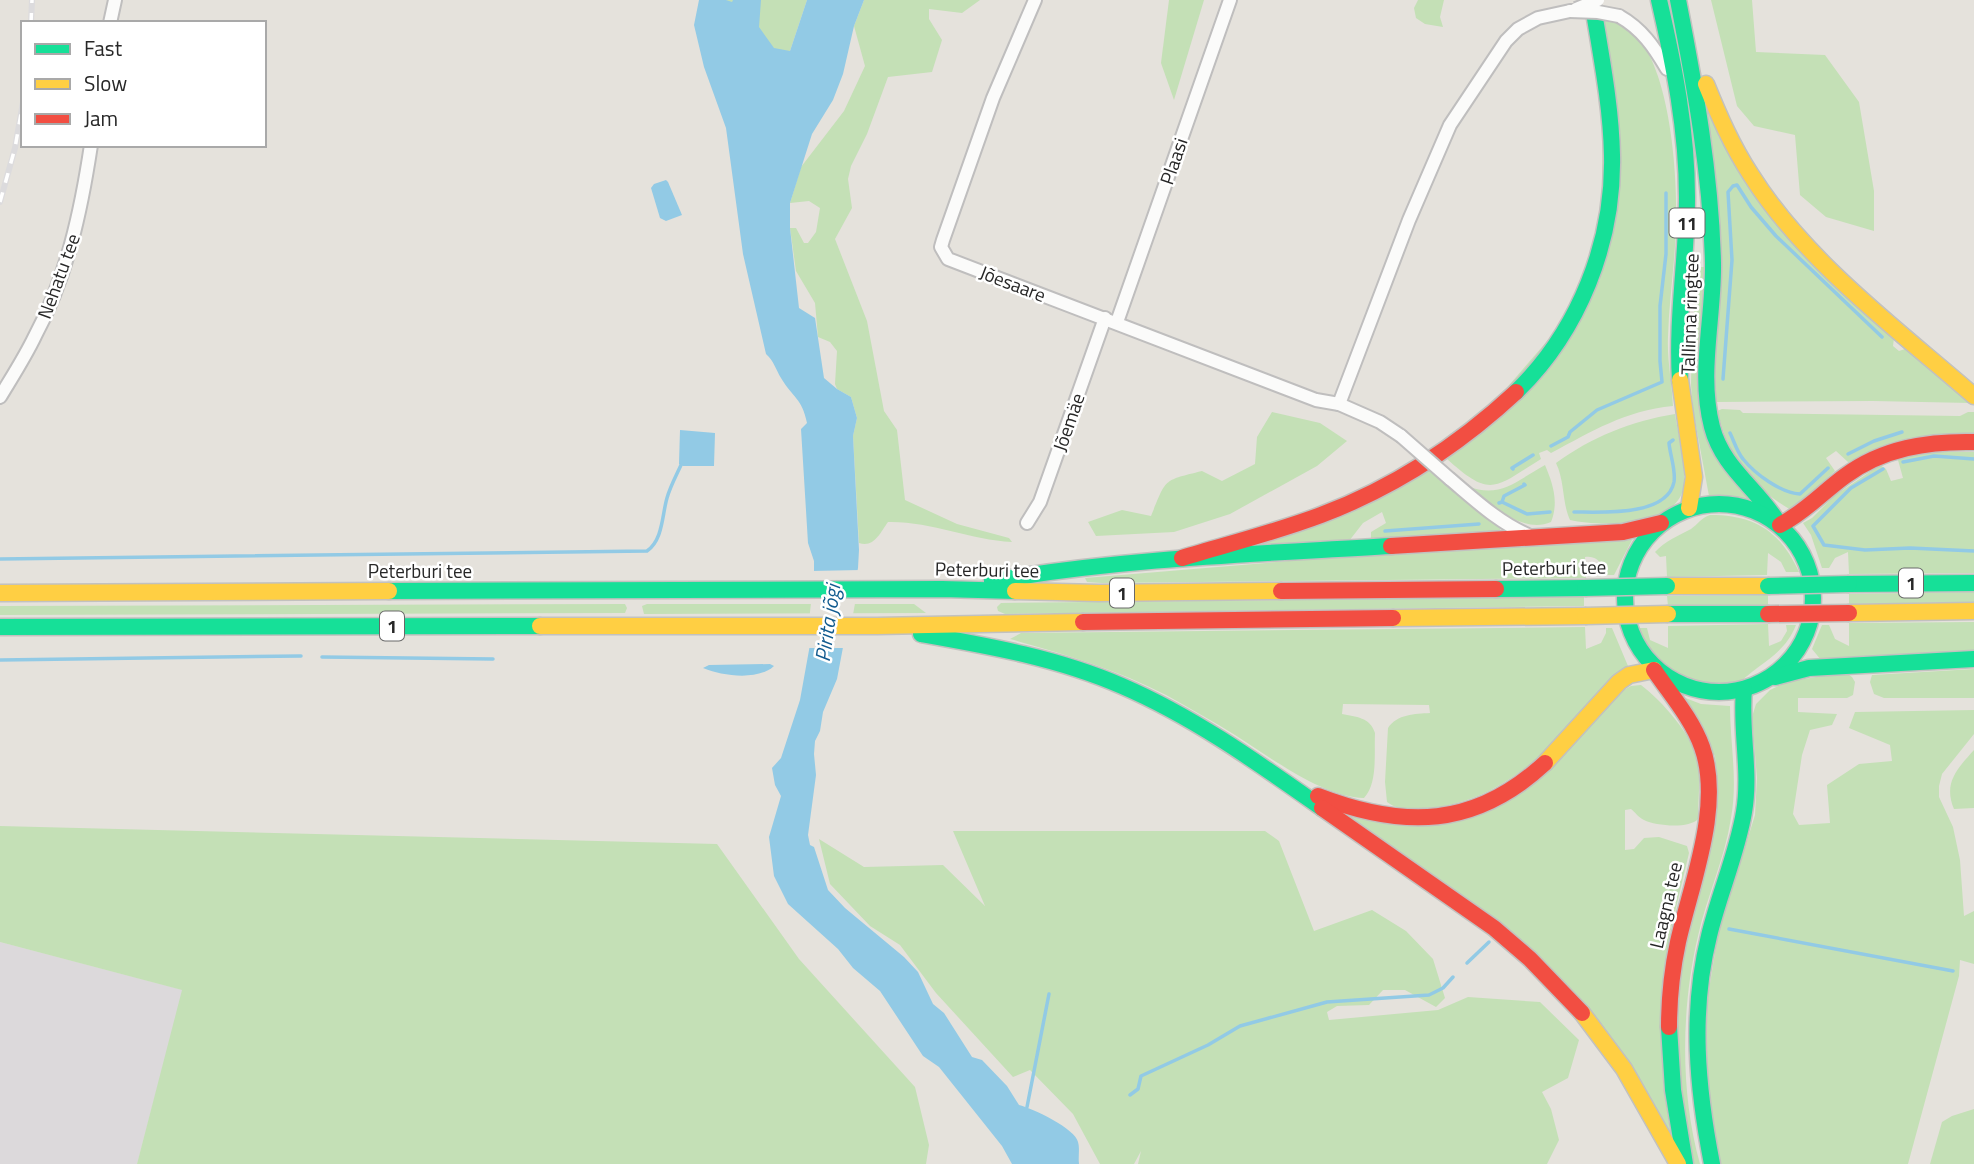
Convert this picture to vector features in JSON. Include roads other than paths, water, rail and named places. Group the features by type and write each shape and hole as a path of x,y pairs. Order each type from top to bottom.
{"main road":[{"path":"1182,558 1341,507 1409,472 1461,440 1503,407 1544,364 1568,327 1590,285 1608,217 1612,141 1592,0"},
{"name":"Tallinna ringtee","path":"1659,0 1677,82 1684,140 1687,194 1678,337 1685,427 1694,472 1695,495 1689,508"},
{"path":"1679,0 1716,116 1743,166 1772,207 1806,245 1974,396"},
{"name":"Tallinna ringtee","path":"1679,0 1696,93 1710,196 1713,267 1707,390 1712,426 1728,461 1745,484 1767,504 1780,525"},
{"path":"1780,525 1796,518 1846,476 1894,450 1922,443 1974,443"},
{"path":"942,589 1032,574 1182,558 1623,532 1661,523 1689,508 1718,503 1741,506 1763,514 1780,525 1800,549 1812,577 1813,608 1805,637 1786,665 1768,679"},
{"path":"1661,523 1642,543 1630,567 1625,594 1628,621 1637,648 1654,670 1694,689 1719,692 1744,689 1768,679 1809,668 1974,659"},
{"name":"Peterburi tee","path":"0,593 942,589 1113,593 1974,583"},
{"name":"1","path":"0,627 877,626 1088,621 1974,611"},
{"path":"877,626 996,647 1070,666 1123,686 1169,709 1281,780 1495,928 1543,971 1586,1018 1620,1063 1678,1164"},
{"path":"1281,780 1329,801 1377,816 1422,819 1491,802 1517,786 1541,766 1619,682 1629,675 1654,670"},
{"name":"Laagna tee","path":"1654,670 1699,738 1708,772 1706,819 1678,939 1670,996 1670,1052 1676,1114 1685,1164"},
{"path":"1712,1164 1698,1091 1698,992 1715,911 1745,809 1745,765 1740,710 1744,689"}],"street":[{"path":"110,21 115,0"},
{"name":"Jõesaare","path":"1035,0 993,98 941,247 948,259 1316,400 1339,404 1380,422 1401,436 1485,509 1513,529 1535,538"},
{"name":"Plaasi","path":"1111,320 1230,0"},
{"path":"1339,404 1409,220 1450,125 1494,55 1518,29 1538,18 1570,11 1598,0"},
{"path":"1570,11 1619,16 1632,23 1659,52 1677,82"},
{"name":"Nehatu tee","path":"0,397 36,335 60,280 79,214 91,147"},
{"name":"Jõemäe","path":"1027,523 1040,502 1111,320"}],"water":[{"name":"Pirita jõgi","path":"699,0 761,0 759,27 774,48 790,51 807,0 864,0 854,26 843,74 833,100 812,134 790,203 790,228 799,308 815,318 824,378 851,397 857,418 853,436 858,568 837,679 823,712 820,731 815,741 816,775 808,835 828,890 918,972 933,1004 944,1013 972,1057 982,1060 1007,1086 1019,1105 1070,1131 1079,1145 1079,1164 1012,1164 1002,1146 939,1067 923,1056 880,991 788,904 774,876 769,837 781,796 775,785 772,768 781,758 800,700 811,639 814,603 814,561 808,543 801,429 807,423 800,403 766,354 743,254 726,128 704,67 694,25"},
{"path":"666,180 682,215 666,221 660,218 651,188 654,184"},
{"path":"680,430 715,433 714,466 679,464"},
{"path":"709,665 774,666 767,671 740,676 703,668"}],"waterway":[{"path":"1723,379 1732,260 1728,192 1733,186 1737,185 1751,207 1776,236 1882,337"},
{"path":"1551,446 1568,437 1570,432 1597,410 1662,382 1660,306 1666,254 1666,193"},
{"path":"1848,454 1874,441 1902,432"},
{"path":"1730,433 1748,465 1769,482 1793,493 1800,494 1828,468"},
{"path":"1574,512 1631,510 1659,501 1669,493 1674,482 1669,443 1673,440"},
{"path":"1513,469 1533,455"},
{"path":"1903,462 1934,456 1974,459"},
{"path":"0,559 647,551 659,534 668,494 681,465"},
{"path":"1883,469 1851,488 1813,526 1824,545 1865,550 1910,548 1974,551"},
{"path":"1499,503 1504,496 1524,484"},
{"path":"1502,502 1527,514 1550,512"},
{"path":"1385,531 1479,524"},
{"path":"0,660 301,656"},
{"path":"322,657 493,659"},
{"path":"1729,929 1953,971"},
{"path":"1467,963 1489,942"},
{"path":"1130,1095 1138,1089 1141,1076 1208,1045 1240,1026 1327,1002 1429,995 1443,988 1453,977"},
{"path":"1027,1107 1049,994"}],"railway":[{"path":"31,21 32,0"},
{"path":"0,202 15,148 21,114"}]}
